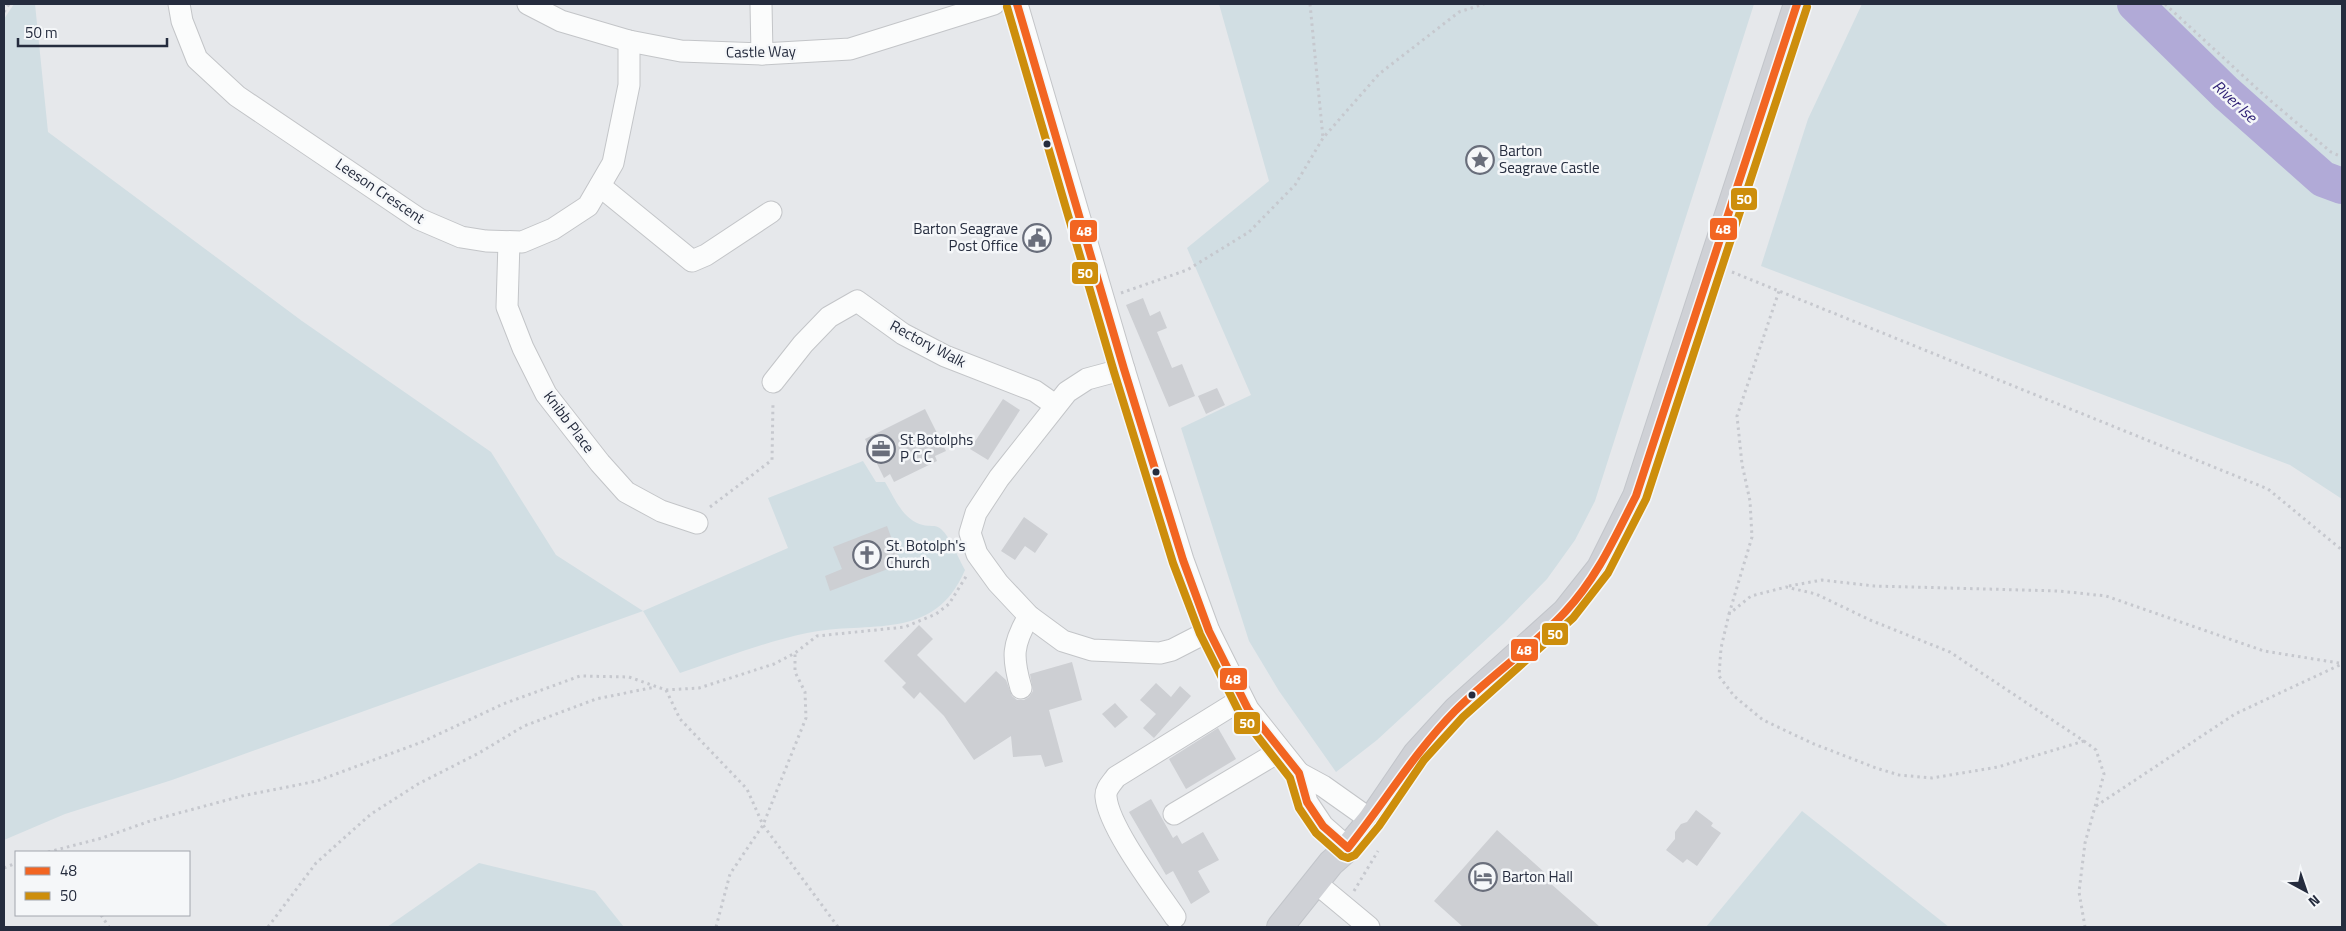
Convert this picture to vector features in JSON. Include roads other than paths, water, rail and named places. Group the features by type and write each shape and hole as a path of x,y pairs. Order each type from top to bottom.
{"main road":[{"path":"1280,927 1346,870 1348,848 1371,820 1416,754 1456,710 1565,612 1600,568 1636,496 1797,4"},
{"path":"1303,927 1322,889"}],"street":[{"name":"Leeson Crescent","path":"179,4 182,21 197,59 237,96 420,219 461,236 509,242 522,242 553,228 588,206 600,186 613,163 623,123 629,85 629,41"},
{"name":"Castle Way","path":"528,4 561,20 629,41 681,51 762,54 850,49 994,4"},
{"path":"761,4 762,54"},
{"path":"1017,4 1124,369 1183,560 1209,631 1242,699 1298,773 1307,802 1323,826 1348,848"},
{"path":"600,186 692,261 706,255 771,212"},
{"name":"Knibb Place","path":"509,242 506,307 523,348 546,394 600,463 626,492 661,512 697,523"},
{"name":"Rectory Walk","path":"773,382 802,344 829,317 857,301 902,334 945,356 1034,391 1055,405"},
{"path":"1124,369 1086,379 1067,392 999,478 976,513 970,533 977,554 998,583 1029,616 1063,641 1100,650 1160,653 1172,650 1209,631"},
{"path":"1021,688 1014,656 1018,635 1029,616"},
{"path":"1174,917 1113,823 1105,795 1116,777 1242,699"},
{"path":"1174,814 1280,751"},
{"path":"1298,773 1323,786 1371,820"},
{"path":"1322,889 1369,927"}],"waterway":[{"name":"River Ise","path":"2135,4 2226,93 2323,179 2342,186"}],"place":[{"name":"Barton Seagrave Castle","path":"1480,160"},
{"name":"Barton Seagrave Post Office","path":"1037,238"},
{"name":"St Botolphs P C C","path":"881,449"},
{"name":"St. Botolph's Church","path":"867,555"},
{"name":"Barton Hall","path":"1483,877"}]}
